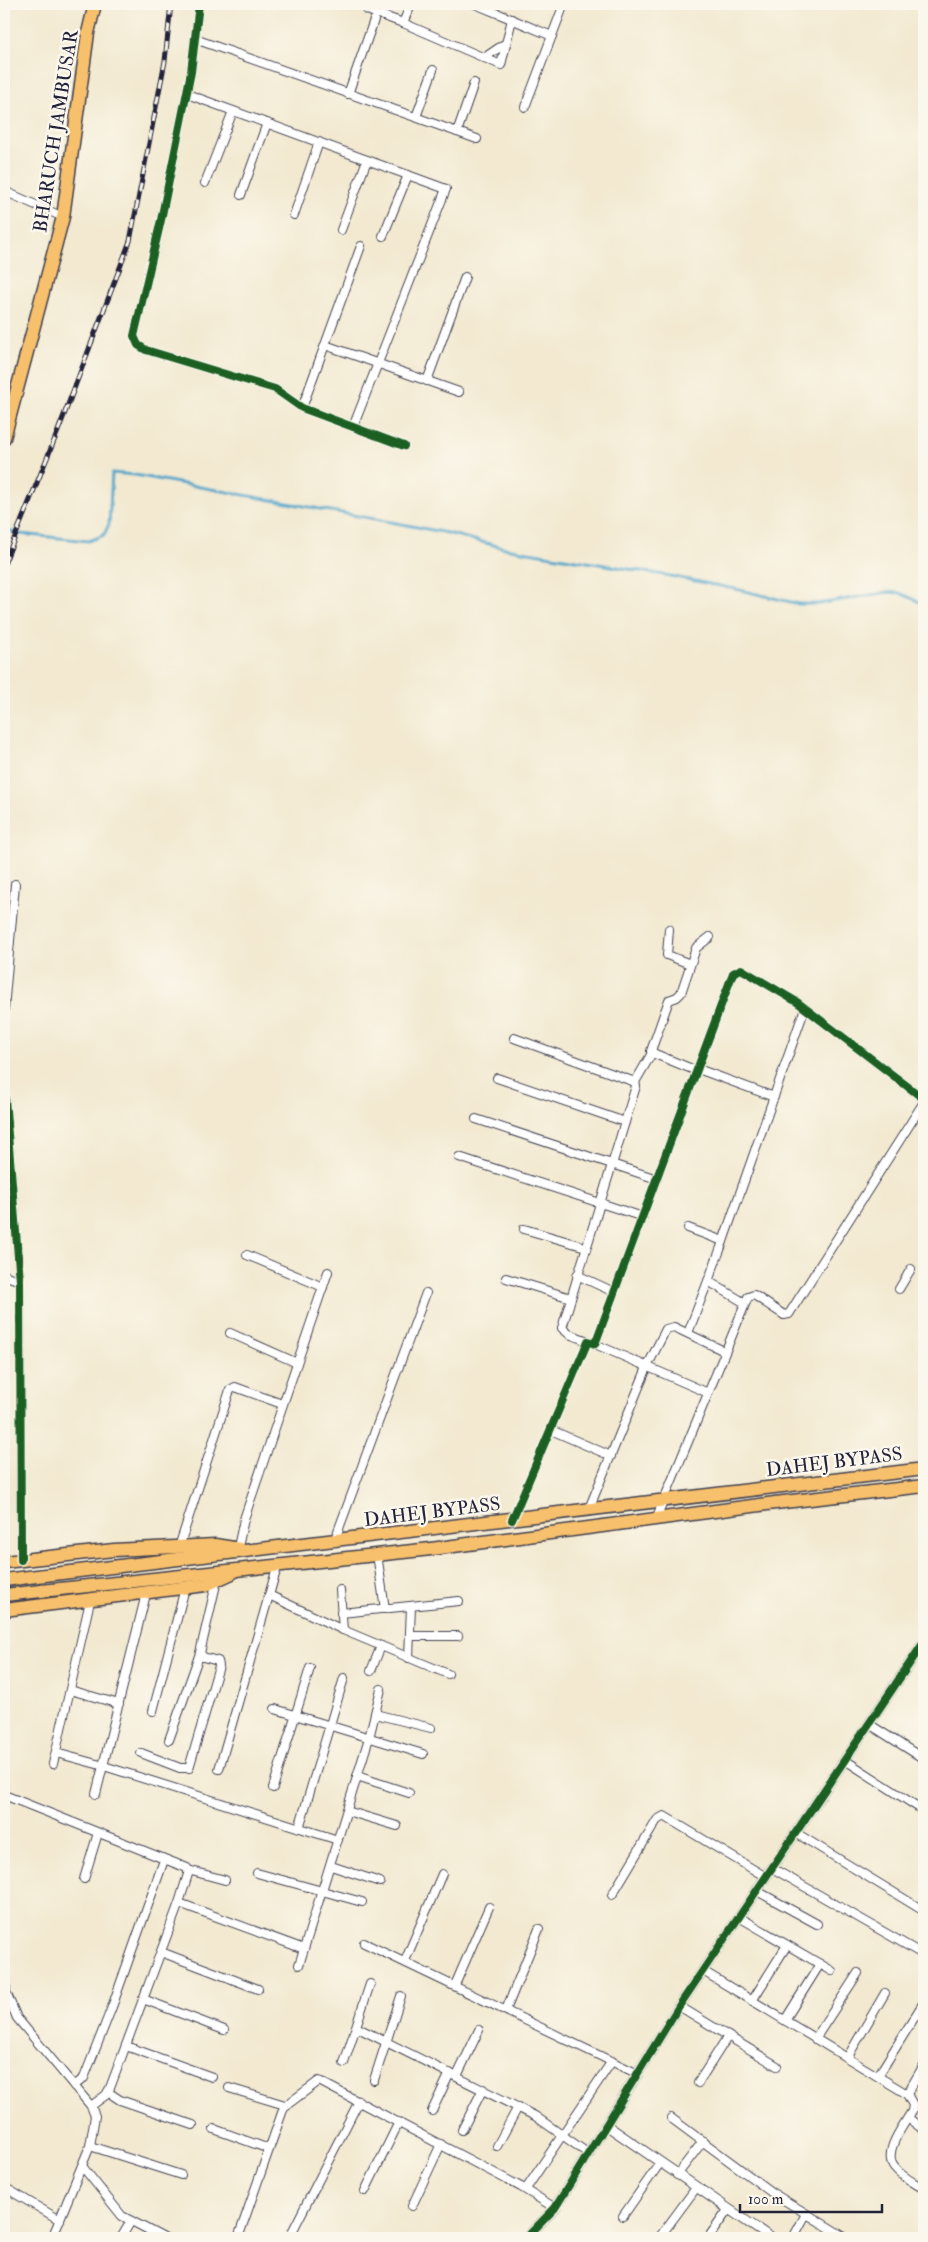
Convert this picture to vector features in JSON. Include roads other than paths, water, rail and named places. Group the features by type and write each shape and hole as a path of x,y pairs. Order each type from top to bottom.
{"highway":[{"name":"BHARUCH JAMBUSAR","path":"4,438 64,217 88,32 95,4"},
{"name":"DAHEJ BYPASS","path":"4,1562 114,1550 215,1544 237,1551 260,1551 924,1469"},
{"name":"DAHEJ BYPASS","path":"4,1595 377,1554 924,1486"},
{"path":"4,1580 237,1551"},
{"path":"260,1551 272,1565"},
{"path":"4,1610 206,1586 241,1568"}],"street":[{"path":"199,4 187,94 161,220 134,336 138,345 146,350 275,389 302,408 404,446"},
{"path":"403,22 410,4"},
{"path":"475,4 552,36"},
{"path":"525,107 564,4"},
{"path":"367,10 403,22 501,65 512,19"},
{"path":"348,94 374,20"},
{"path":"195,39 476,139"},
{"path":"484,58 506,43"},
{"path":"416,117 433,70"},
{"path":"457,132 474,83"},
{"path":"187,94 446,189 353,427"},
{"path":"205,183 233,111"},
{"path":"241,195 267,123"},
{"path":"294,215 319,142"},
{"path":"342,230 367,160"},
{"path":"383,236 408,175"},
{"path":"4,190 64,217"},
{"path":"302,408 361,246"},
{"path":"427,381 465,277"},
{"path":"325,345 459,392"},
{"path":"4,1009 6,959 15,884"},
{"path":"669,930 667,955 690,964"},
{"path":"706,1392 648,1365 569,1334 562,1328 625,1122 635,1082 652,1053 651,1048 669,1000 681,993 696,948 710,937"},
{"path":"512,1520 614,1292 731,977 736,970 742,969 805,1008 924,1100 789,1314 784,1314 752,1294 748,1296 706,1392 656,1519"},
{"path":"688,1334 723,1241 805,1008"},
{"path":"514,1038 635,1082"},
{"path":"652,1053 774,1097"},
{"path":"497,1078 625,1122"},
{"path":"4,1086 20,1281 21,1560"},
{"path":"476,1118 657,1179"},
{"path":"459,1157 643,1217"},
{"path":"688,1228 723,1241"},
{"path":"524,1229 586,1247"},
{"path":"247,1255 323,1287"},
{"path":"899,1289 911,1269"},
{"path":"237,1551 244,1519 328,1272"},
{"path":"4,1275 20,1281"},
{"path":"577,1275 614,1292"},
{"path":"506,1278 571,1298"},
{"path":"708,1280 745,1303"},
{"path":"334,1542 426,1293"},
{"path":"588,1511 648,1365 666,1330 674,1328 724,1351"},
{"path":"230,1333 297,1363"},
{"path":"179,1546 230,1390 235,1387 282,1404"},
{"path":"551,1430 611,1456"},
{"path":"377,1554 385,1609"},
{"path":"219,1769 269,1596 272,1565"},
{"path":"169,1740 200,1653 217,1580"},
{"path":"153,1711 185,1588"},
{"path":"340,1590 343,1630"},
{"path":"96,1794 146,1594"},
{"path":"269,1596 343,1630 448,1674"},
{"path":"53,1764 90,1601"},
{"path":"342,1613 459,1601"},
{"path":"409,1658 412,1606"},
{"path":"410,1636 458,1636"},
{"path":"526,2238 555,2208 679,2006 924,1642"},
{"path":"371,1671 381,1646"},
{"path":"141,1753 180,1768 189,1768 219,1666 218,1662 203,1657 200,1653"},
{"path":"273,1788 310,1668"},
{"path":"299,1828 344,1678"},
{"path":"300,1965 358,1776 381,1689"},
{"path":"70,1690 119,1704"},
{"path":"275,1709 423,1754"},
{"path":"375,1714 431,1728"},
{"path":"869,1724 924,1759"},
{"path":"56,1753 104,1766 338,1840"},
{"path":"845,1760 924,1811"},
{"path":"358,1776 409,1793"},
{"path":"4,1795 188,1870 225,1880"},
{"path":"347,1811 397,1826"},
{"path":"612,1894 657,1820 664,1816 766,1877"},
{"path":"84,1879 98,1833"},
{"path":"796,1833 924,1911"},
{"path":"74,2086 84,2078 115,1998 164,1860"},
{"path":"331,1866 380,1882"},
{"path":"772,1868 924,1955"},
{"path":"91,2106 108,2092 179,1903 189,1873 188,1870"},
{"path":"257,1873 362,1902"},
{"path":"405,1961 442,1874"},
{"path":"757,1891 817,1924"},
{"path":"179,1903 304,1949"},
{"path":"455,1985 489,1907"},
{"path":"739,1917 832,1971"},
{"path":"506,2010 539,1929"},
{"path":"364,1943 638,2074"},
{"path":"752,2001 787,1945"},
{"path":"4,1950 5,1990 17,2018 91,2106 95,2116 90,2146 52,2238"},
{"path":"161,1952 258,1989"},
{"path":"785,2020 820,1964"},
{"path":"703,1971 907,2094 913,2105 892,2147 890,2159 896,2169 924,2189"},
{"path":"815,2038 858,1973"},
{"path":"344,2063 370,1984"},
{"path":"847,2058 886,1993"},
{"path":"374,2080 401,1996"},
{"path":"143,1999 224,2030"},
{"path":"878,2076 924,2002"},
{"path":"679,2006 777,2066"},
{"path":"356,2027 518,2107 562,2133 589,2154"},
{"path":"432,2111 479,2030"},
{"path":"698,2083 728,2036"},
{"path":"126,2046 212,2077"},
{"path":"526,2189 612,2061"},
{"path":"907,2094 924,2065"},
{"path":"238,2238 286,2105 320,2081 526,2189 555,2208"},
{"path":"229,2088 286,2105"},
{"path":"462,2130 483,2089"},
{"path":"108,2092 120,2100 193,2125"},
{"path":"290,2238 359,2101"},
{"path":"497,2146 518,2107"},
{"path":"671,2118 770,2192 846,2238"},
{"path":"908,2118 924,2130"},
{"path":"365,2191 399,2122"},
{"path":"606,2125 771,2238"},
{"path":"214,2129 270,2149"},
{"path":"677,2175 704,2141"},
{"path":"412,2206 441,2144"},
{"path":"90,2146 181,2175"},
{"path":"623,2216 660,2163"},
{"path":"82,2166 120,2214 164,2238"},
{"path":"4,2187 60,2220"},
{"path":"659,2238 696,2188"},
{"path":"708,2238 728,2210"},
{"path":"793,2238 806,2214"},
{"path":"121,2238 131,2221"}],"waterway":[{"path":"4,529 20,534 89,541 104,535 109,524 112,473 135,475 407,525 505,548 670,576 799,604 818,604 888,592 900,593 924,604"}],"railway":[{"path":"4,564 58,431 130,241 165,61 171,4"}]}
